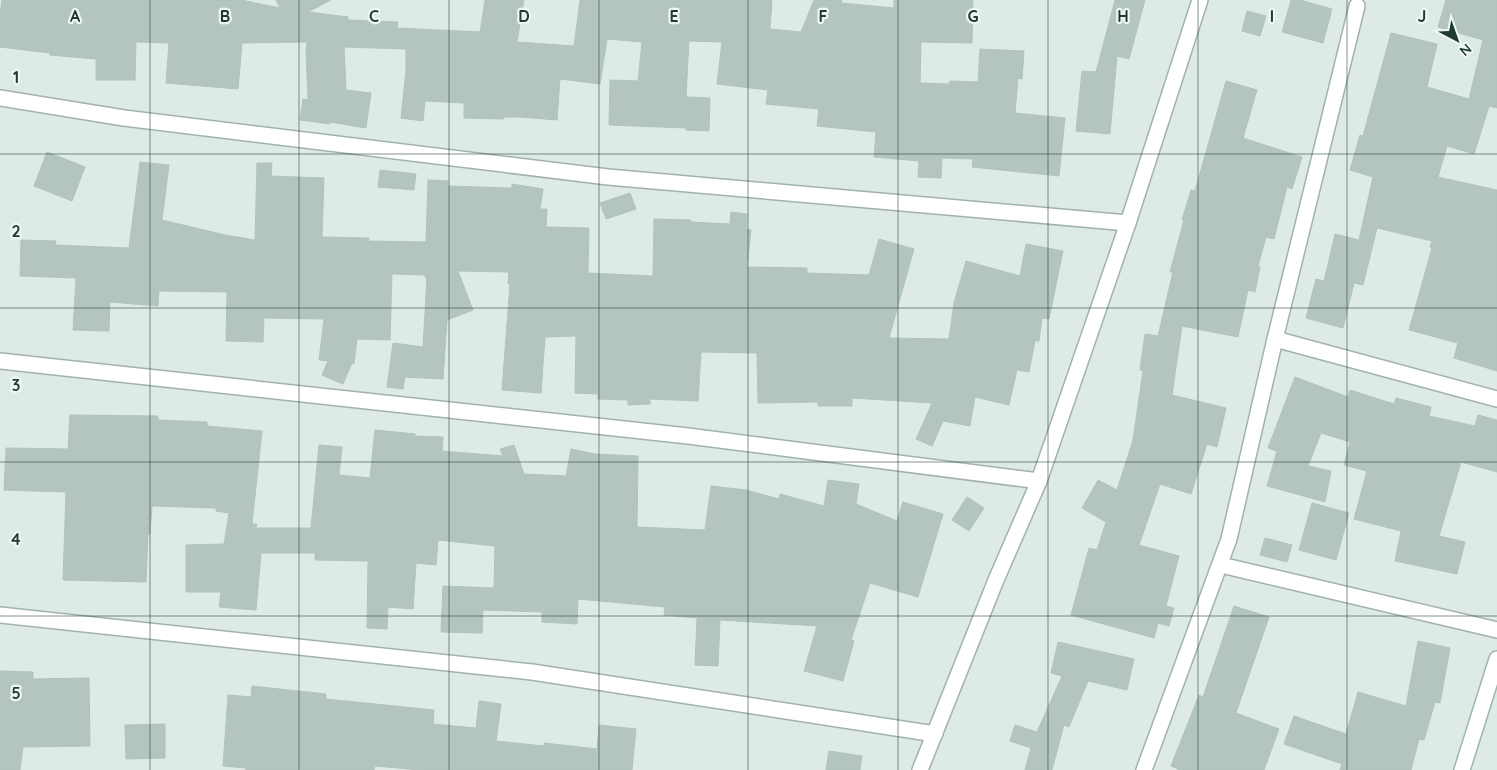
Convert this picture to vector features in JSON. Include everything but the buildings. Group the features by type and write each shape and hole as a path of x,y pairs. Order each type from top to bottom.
{"street":[{"path":"920,770 996,580 1039,481 1128,224 1200,0"},
{"path":"1144,770 1229,539 1275,339 1357,6"},
{"path":"0,98 124,118 608,177 1128,224"},
{"path":"1275,339 1497,399"},
{"path":"0,361 688,436 1039,481"},
{"path":"1221,565 1497,630"},
{"path":"0,614 532,672 935,734"},
{"path":"1462,770 1496,668"}]}
